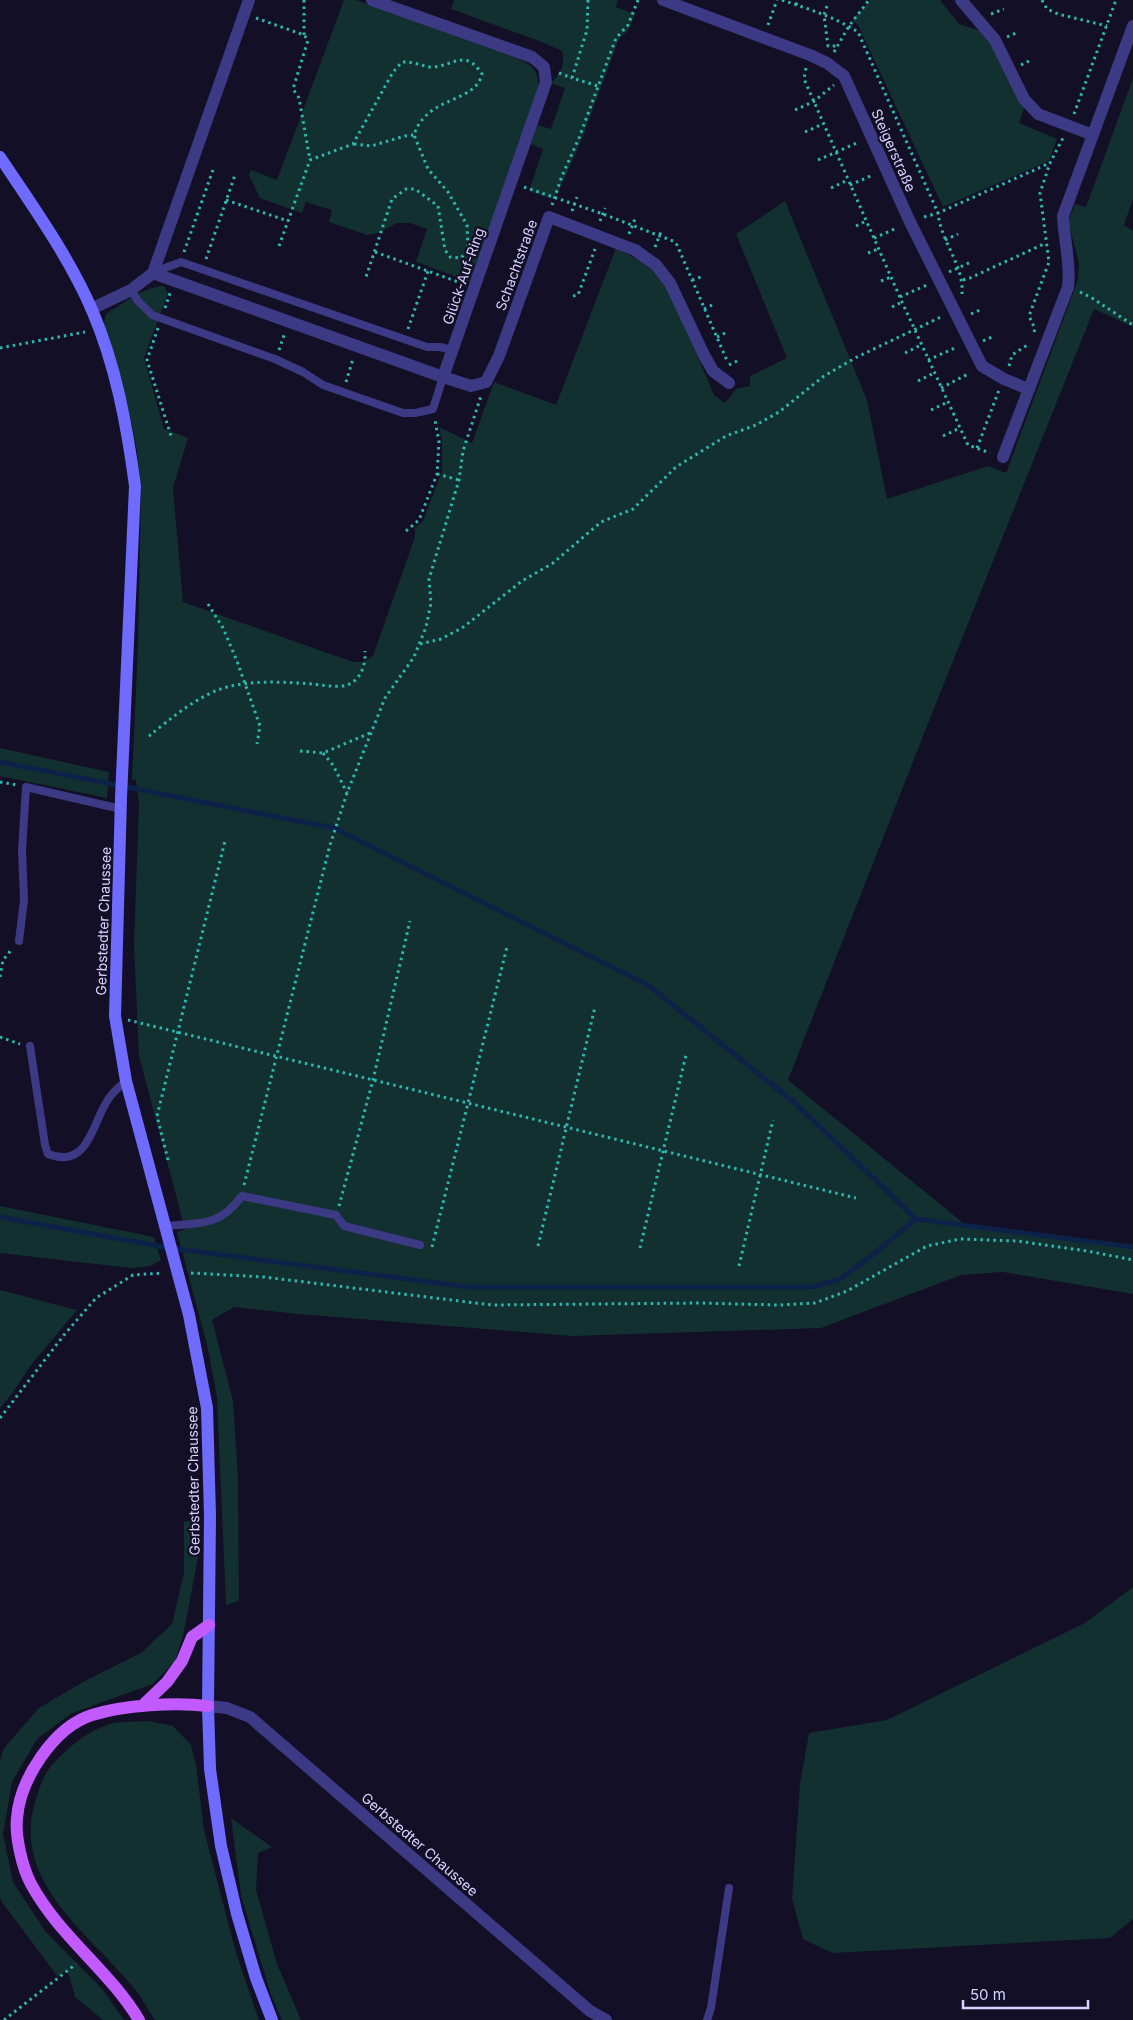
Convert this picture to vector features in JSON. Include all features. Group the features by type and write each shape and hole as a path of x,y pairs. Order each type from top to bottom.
{"main road":[{"name":"Gerbstedter Chaussee","path":"0,157 61,250 91,309 123,410 135,486 122,774 115,1016 126,1081 196,1344 207,1408 210,1516 208,1706 210,1769 221,1846 247,1950 272,2020"},
{"path":"142,1706 167,1682 182,1661 192,1637 209,1625"},
{"path":"139,2020 128,2002 50,1914 30,1882 16,1836 21,1796 38,1762 55,1739 74,1724 91,1715 142,1706 190,1704 208,1706"}],"street":[{"path":"91,309 131,290 153,273 249,0"},
{"name":"Glück-Auf-Ring","path":"372,0 532,57 544,68 546,82 443,377"},
{"name":"Steigerstraße","path":"663,0 810,55 827,63 844,76 885,169 982,366"},
{"path":"961,0 995,40 1024,99 1038,114 1093,135"},
{"path":"1003,457 1068,287 1070,272 1063,216 1133,26"},
{"name":"Schachtstraße","path":"486,382 499,356 548,217 635,250 656,265 670,283 713,371 729,383"},
{"path":"153,273 443,377 471,386 486,382"},
{"path":"982,366 1004,379 1028,389"},
{"name":"Gerbstedter Chaussee","path":"208,1706 227,1708 250,1717 590,2011 606,2020"}],"lane":[{"path":"153,273 181,262 404,340 427,347 453,350"},
{"path":"131,290 146,310 161,319 275,360 342,392 403,413 415,413 433,409 443,377"},
{"path":"19,941 24,900 22,850 26,787 121,803"},
{"path":"30,1046 45,1145 48,1154 60,1159 78,1154 91,1136 109,1097 126,1081"},
{"path":"165,1226 212,1222 231,1210 242,1196 336,1215 344,1226 420,1245"},
{"path":"707,2020 711,2008 729,1888"}],"path":[{"path":"304,0 304,36"},
{"path":"588,0 587,30 572,78 598,86"},
{"path":"548,217 616,38 628,25 638,0"},
{"path":"763,38 777,0"},
{"path":"782,0 824,15 858,32 938,213 1050,163"},
{"path":"796,5 798,0"},
{"path":"827,63 849,26 869,0"},
{"path":"1042,0 1047,9 1058,14 1106,26"},
{"path":"977,448 1012,355 1028,346 1035,329 1029,316 1048,262 1040,193 1050,163 1069,126 1116,0"},
{"path":"827,6 824,15 828,46"},
{"path":"244,14 304,36 308,40 293,89 299,98 310,160 279,246"},
{"path":"837,46 828,46 810,55 804,79 813,102 968,445 1003,457"},
{"path":"353,144 393,72 402,62 412,61 434,67 457,59 468,61 478,68 482,74 480,83 466,94 440,104 432,110 422,121 414,135"},
{"path":"795,110 813,102 844,76"},
{"path":"805,132 823,124"},
{"path":"310,160 353,144 370,146 414,135"},
{"path":"366,276 392,199 406,189 415,189 438,206 445,250 450,257 461,258 468,250 467,225 448,192 428,169 414,135"},
{"path":"818,160 871,137"},
{"path":"181,262 214,167"},
{"path":"850,185 885,169"},
{"path":"202,269 235,175"},
{"path":"831,188 848,180"},
{"path":"226,200 288,221"},
{"path":"856,226 866,221"},
{"path":"650,260 662,228"},
{"path":"945,240 958,234"},
{"path":"573,296 578,294 600,237"},
{"path":"963,280 1046,243"},
{"path":"868,253 878,248"},
{"path":"375,252 475,288"},
{"path":"900,296 971,262"},
{"path":"404,340 428,271"},
{"path":"692,280 701,277"},
{"path":"881,281 891,277"},
{"path":"172,439 147,360 174,280"},
{"path":"1068,287 1092,298 1133,325"},
{"path":"892,307 902,302"},
{"path":"704,309 714,304"},
{"path":"419,645 441,639 462,628 522,581 553,564 601,522 633,509 676,467 726,436 779,412 824,376 857,357 954,311"},
{"path":"275,360 288,323"},
{"path":"0,348 98,329"},
{"path":"717,337 727,332"},
{"path":"928,360 969,341"},
{"path":"905,353 922,345"},
{"path":"342,392 358,347"},
{"path":"729,365 740,360"},
{"path":"941,388 982,366"},
{"path":"918,381 934,373"},
{"path":"242,1196 246,1172 332,841 347,793 385,698 414,657 426,627 431,603 429,579 459,480 463,451 486,382"},
{"path":"931,410 948,402"},
{"path":"406,531 418,520 437,474 439,442 433,409"},
{"path":"943,436 960,428"},
{"path":"437,474 459,480"},
{"path":"208,604 226,636 237,661 260,726 257,744"},
{"path":"150,736 176,714 224,688 244,683 286,682 343,686 355,679 362,671 366,663 365,650"},
{"path":"300,750 323,753 370,733"},
{"path":"323,753 333,766 347,793"},
{"path":"168,1160 157,1116 225,841"},
{"path":"336,1215 373,1080 410,920"},
{"path":"0,977 3,960 19,941"},
{"path":"420,1245 432,1248 507,946"},
{"path":"538,1246 595,1008"},
{"path":"115,1016 856,1198"},
{"path":"0,1037 11,1042 30,1046"},
{"path":"640,1248 686,1055"},
{"path":"739,1266 773,1120"},
{"path":"0,1418 64,1335 96,1298 133,1275 177,1272 264,1277 492,1305 689,1303 779,1305 815,1303 847,1291 927,1246 960,1239 1017,1240 1133,1260"},
{"path":"4,2020 86,1956"}],"green space":[{"path":"344,0 356,0 517,58 532,67 537,74 539,92 471,282 416,262 427,229 410,223 397,223 378,233 367,235 329,222 332,210 306,202 302,213 260,198 249,175 251,170 277,180"},
{"path":"454,0 618,0 616,7 635,14 629,29 619,39 581,141 557,195 549,198 529,191 543,149 531,144 537,125 551,129 565,88 551,83 561,68 563,60 562,51 451,9"},
{"path":"870,0 940,0 959,24 984,32 1002,62 1024,108 1019,123 1057,139 1049,161 943,207 858,25 852,20"},
{"path":"1133,78 1133,199 1124,225 1133,231 1133,327 1094,309 788,1080 968,1227 1133,1247 1133,1294 1003,1272 961,1275 821,1328 572,1336 298,1314 234,1307 212,1320 233,1401 238,1479 239,1601 226,1605 217,1398 208,1349 177,1232 185,1229 139,1056 134,945 139,802 136,780 132,779 138,645 141,491 137,450 130,415 104,324 106,314 149,289 164,286 168,293 144,358 164,429 188,438 173,488 183,602 353,662 363,662 373,656 415,537 415,528 423,521 442,471 442,441 439,427 472,443 494,382 556,405 616,248 642,262 659,276 674,300 714,395 725,403 736,389 750,386 750,376 787,358 736,234 785,201 867,400 887,499 988,466 1006,473 1078,280 1079,263 1068,221 1075,204 1086,207"},
{"path":"0,748 109,772 107,798 0,776"},
{"path":"0,1206 154,1237 161,1260 150,1266 131,1268 0,1253"},
{"path":"0,1290 77,1310 31,1365 0,1408"},
{"path":"200,1518 198,1557 183,1636 175,1661 153,1684 72,1713 37,1739 12,1782 3,1834 13,1882 45,1931 103,1990 124,2020 103,2020 75,1997 67,1969 58,1977 0,1898 0,1760 4,1748 39,1708 85,1681 141,1653 172,1624 184,1573 184,1522"},
{"path":"1133,1587 1133,1919 1110,1938 832,1953 803,1939 792,1899 800,1784 809,1733 887,1720 1085,1623"},
{"path":"148,1721 173,1726 191,1745 196,1765 204,1830 236,1953 259,2020 155,2020 134,1988 58,1904 44,1881 34,1856 31,1828 36,1799 44,1777 52,1765 72,1745 96,1730 114,1723"},
{"path":"231,1818 272,1847 258,1853 256,1890 277,1964 301,2020 282,2020 271,1995 241,1896"}],"waterway":[{"path":"0,762 334,828 648,985 795,1103 916,1219"},
{"path":"0,1217 163,1247 468,1287 813,1287 840,1279 916,1219 1133,1247"}]}
